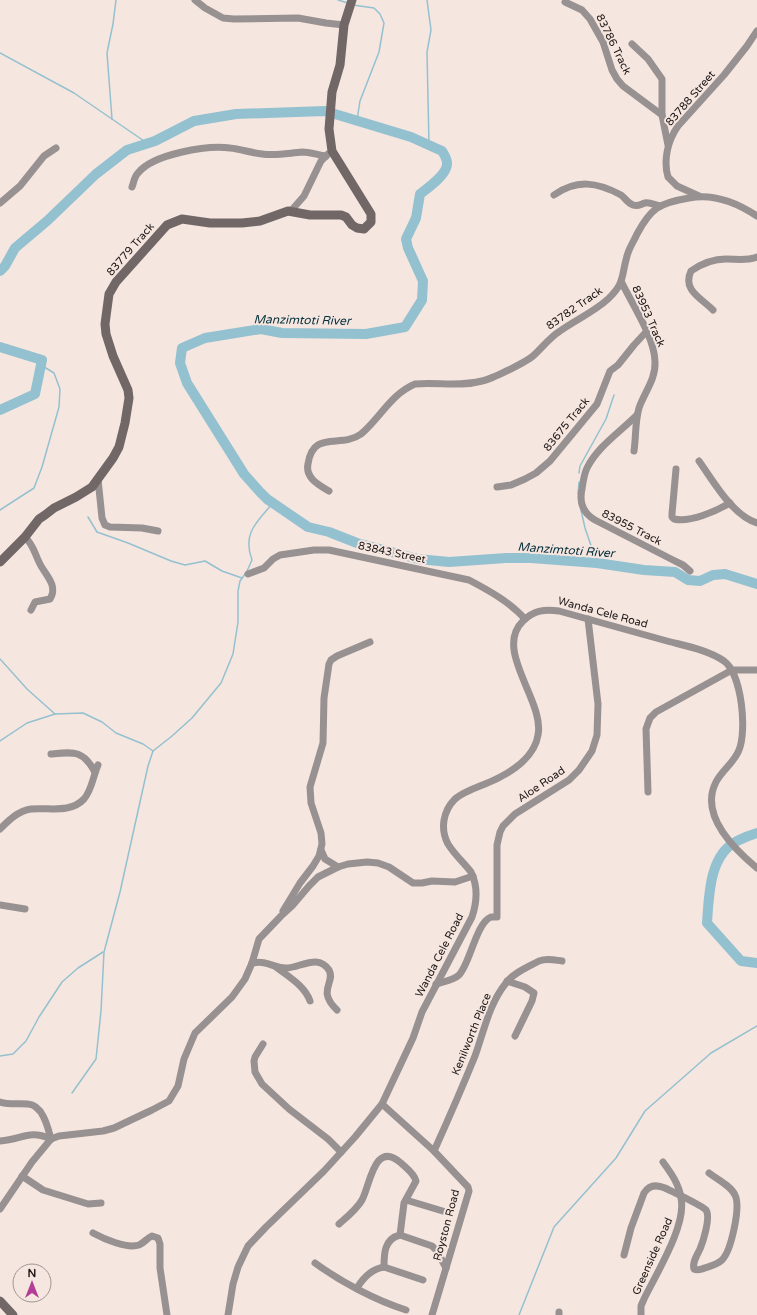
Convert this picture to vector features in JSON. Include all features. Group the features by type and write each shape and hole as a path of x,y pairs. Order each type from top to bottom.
{"street":[{"path":"195,0 205,8 223,18 293,18 326,24 344,24"},
{"name":"83786 Track","path":"564,1 582,10 590,19 603,42 610,66 617,79 623,86 662,115"},
{"name":"83779 Track","path":"0,562 45,515 54,508 92,487 119,447 129,398 128,390 113,356 106,334 105,324 108,300 110,291 116,282 135,262 159,232 167,225 182,219 210,223 242,223 260,221 283,212 310,215 341,215 346,217 352,225 357,228 364,229 371,222 368,209 329,153 332,92 340,65 344,24 350,3"},
{"name":"83788 Street","path":"698,196 677,186 668,177 668,146 678,126 724,75 757,31"},
{"path":"632,44 648,59 662,79 662,115 668,146"},
{"path":"0,203 20,186 44,156 56,148"},
{"path":"132,187 134,178 138,172 147,165 160,159 195,149 230,148 262,154 283,155 303,152 329,153"},
{"path":"290,212 304,196 317,170 329,153"},
{"path":"554,195 568,186 593,184 604,187 621,195 636,206 646,203 660,206"},
{"name":"83782 Track","path":"329,491 310,477 308,473 307,468 310,456 317,445 326,441 343,441 355,438 398,395 415,384 481,382 529,359 559,331 607,300 616,291 622,282 630,248 646,218 660,206 672,201 698,196 714,197 743,207 757,216"},
{"path":"713,310 690,289 688,281 691,271 704,263 716,260 757,257"},
{"name":"83953 Track","path":"622,282 653,348 655,361 655,368 637,415 634,452"},
{"name":"83675 Track","path":"497,487 511,485 525,479 536,473 550,461 597,404 610,371 618,365 646,332"},
{"name":"83955 Track","path":"637,415 603,446 586,469 581,495 584,510 588,516 674,560 690,571"},
{"path":"699,461 739,513 757,523"},
{"path":"676,469 672,514 674,519 689,518 706,514 730,503"},
{"path":"98,479 102,518 105,525 110,527 142,528 158,531"},
{"path":"25,537 31,543 37,559 53,587 50,599 35,602 31,610"},
{"name":"83843 Street","path":"248,574 264,568 273,559 280,555 314,550 329,550 469,580 508,604 525,619"},
{"name":"Wanda Cele Road","path":"525,619 536,612 549,610 559,611 702,651 725,662 732,670"},
{"path":"0,1209 32,1162 51,1139 59,1136 103,1131 114,1128 169,1101 178,1086 184,1059 195,1033 232,997 245,979 252,963 259,939 318,877 338,867 367,862 378,863 394,870 409,881 417,883 432,881 455,882 474,876 448,844 444,832 444,820 447,811 455,799 470,790 500,778 525,760 531,752 538,736 539,724 536,711 515,659 515,635 520,623 525,619"},
{"name":"Aloe Road","path":"436,984 459,975 476,938 486,921 491,917 497,917 497,845 503,826 515,814 569,780 579,770 592,751 597,735 598,704 588,619"},
{"path":"280,916 300,883 313,866 321,850 322,839 311,803 310,787 323,743 324,698 329,664 337,656 370,642"},
{"path":"732,670 737,681 743,733 739,751 715,783 712,797 712,807 715,818 724,832 745,858 757,868"},
{"path":"648,792 646,729 650,718 656,712 732,670 757,670"},
{"path":"0,829 13,816 25,811 47,808 60,809 78,804 84,799 97,769 82,755 70,753 52,754"},
{"path":"321,850 325,859 338,867"},
{"name":"Wanda Cele Road","path":"228,1315 233,1284 238,1267 248,1246 324,1172 382,1104 413,1038 422,1012 466,928 475,907 476,894 474,876"},
{"path":"0,904 25,909"},
{"name":"Kenilworth Place","path":"434,1151 473,1061 492,1006 507,981 544,959 562,961"},
{"path":"252,963 264,962 286,968 315,962 325,966 330,973 327,996 331,1004 338,1010"},
{"path":"273,964 303,988 310,1001"},
{"path":"507,981 525,987 534,992 532,1001 515,1036"},
{"path":"263,1044 255,1056 254,1061 255,1072 262,1084 289,1109 341,1152"},
{"path":"0,1102 10,1104 29,1104 36,1107 48,1124 51,1139"},
{"name":"Royston Road","path":"382,1104 434,1151 468,1186 469,1191 432,1315"},
{"path":"0,1141 36,1134 51,1139"},
{"path":"339,1224 361,1202 368,1188 376,1163 381,1158 387,1156 399,1161 415,1177 416,1181 402,1209 400,1235"},
{"name":"Greenside Road","path":"641,1315 641,1306 679,1225 682,1215 681,1197 672,1174 663,1162"},
{"path":"624,1255 644,1193 647,1188 655,1185 660,1186 702,1207 707,1214 708,1219 703,1243 693,1268 698,1270 719,1262 725,1256 731,1241 738,1208 735,1195 732,1190 709,1173"},
{"path":"22,1176 43,1190 88,1204 101,1203"},
{"path":"406,1200 446,1212"},
{"path":"93,1233 128,1246 139,1244 152,1236 158,1238 160,1242 160,1268 167,1315"},
{"path":"384,1268 385,1253 388,1243 392,1238 400,1235 432,1246 437,1251 446,1268"},
{"path":"315,1263 324,1270 384,1302 406,1310"},
{"path":"357,1288 364,1278 379,1268 384,1268 423,1280"},
{"path":"0,1301 13,1315"}],"waterway":[{"path":"112,119 107,53 116,0"},
{"path":"338,0 348,3"},
{"path":"427,0 431,30 427,52 429,145"},
{"path":"353,5 374,8 380,14 384,23 379,52 360,101 357,120"},
{"path":"0,53 74,93 147,143"},
{"name":"Manzimtoti River","path":"0,271 5,266 15,248 47,221 96,174 127,150 155,141 194,121 236,114 325,111 411,137 442,151 447,163 441,176 420,194 416,218 406,239 408,248 423,281 422,300 405,327 366,334 282,333 261,329 205,338 182,348 180,363 187,383 244,474 267,499 308,527 329,532 357,543 418,559 449,562 506,558 531,558 597,563 644,570 675,572 688,580 700,581 713,575 725,574 757,584"},
{"name":"Manzimtoti River","path":"0,267 5,266"},
{"name":"Manzimtoti River","path":"0,347 42,360 35,394 0,410"},
{"path":"0,510 34,488 42,467 59,407 60,389 54,373 41,365"},
{"path":"579,473 580,466 606,419 614,395"},
{"path":"578,494 579,482"},
{"path":"247,571 252,560 249,551 250,535 257,522 273,503"},
{"path":"581,510 585,528 597,563"},
{"path":"88,517 97,532 171,561 185,565 205,561 222,571 242,578"},
{"path":"72,1093 96,1059 101,1011 104,952 120,892 148,766 153,751 192,718 221,683 233,654 238,622 238,591 240,581 245,574"},
{"path":"0,659 27,689 55,714"},
{"path":"0,741 27,723 55,714 83,713 102,722 116,733 143,744 153,751"},
{"name":"Manzimtoti River","path":"757,833 737,841 728,847 721,856 712,877 707,923 741,961 757,963"},
{"path":"0,1056 13,1054 26,1041 39,1017 62,982 78,968 103,952"},
{"path":"519,1315 554,1227 616,1158 645,1111 711,1053 757,1026"}]}
